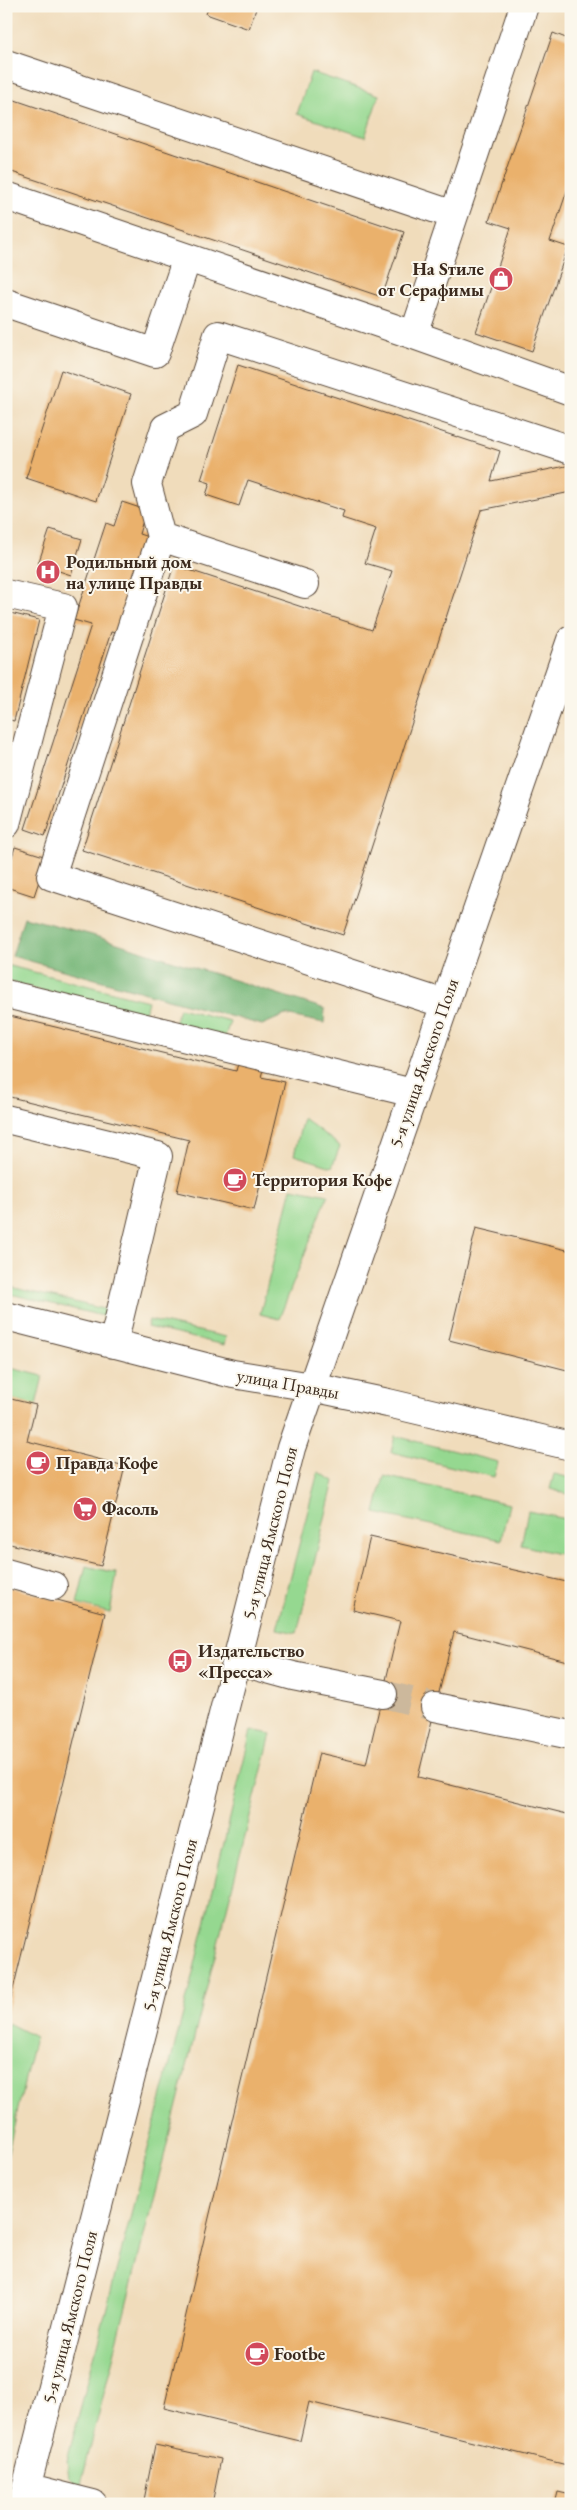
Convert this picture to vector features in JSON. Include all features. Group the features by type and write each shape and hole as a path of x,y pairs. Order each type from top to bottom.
{"street":[{"path":"414,335 524,6"},
{"path":"6,64 454,216"},
{"path":"6,196 414,335 571,391"},
{"path":"6,303 155,354 187,258"},
{"path":"445,1004 51,876 161,537 147,484 165,428 193,414 218,335 571,450"},
{"path":"161,537 305,584"},
{"path":"6,594 63,607 6,824"},
{"name":"5-я улица Ямского Поля","path":"24,2496 291,1448 413,1093 568,654"},
{"path":"6,994 413,1093"},
{"path":"6,1119 158,1156 113,1344"},
{"name":"улица Правды","path":"6,1316 233,1374 312,1387 571,1446"},
{"path":"6,1573 53,1586"},
{"path":"238,1661 293,1676 383,1694"},
{"path":"435,1708 571,1735"},
{"path":"24,2496 93,2504"}],"green space":[{"path":"311,72 379,95 365,137 297,114"},
{"path":"24,917 92,935 325,1009 324,1023 285,1015 262,1025 12,956"},
{"path":"6,965 148,1001 144,1017 6,981"},
{"path":"179,1008 230,1021 225,1037 174,1024"},
{"path":"303,1118 340,1146 332,1167 294,1155"},
{"path":"292,1188 328,1195 279,1319 260,1314"},
{"path":"6,1286 108,1310 107,1317 6,1293"},
{"path":"149,1320 226,1337 224,1345 147,1327"},
{"path":"6,1367 43,1376 36,1405 11,1399 6,1416"},
{"path":"395,1436 498,1462 494,1477 391,1452"},
{"path":"318,1472 334,1481 297,1633 277,1629"},
{"path":"554,1474 571,1478 571,1495 550,1489"},
{"path":"384,1476 509,1504 501,1540 375,1513"},
{"path":"528,1511 571,1520 571,1557 521,1545"},
{"path":"86,1566 117,1573 110,1613 77,1604"},
{"path":"251,1730 271,1734 80,2488 69,2477 67,2461 187,1998"},
{"path":"8,2023 35,2037 6,2160 6,2031"}],"building":[{"path":"209,6 257,6 249,29 206,14"},
{"path":"553,33 571,40 571,179 550,241 568,247 532,351 476,332 511,228 489,221"},
{"path":"6,97 404,232 382,297 6,170"},
{"path":"238,365 500,451 491,481 571,465 571,492 481,510 343,935 82,850 174,565 372,630 392,571 365,563 376,529 342,518 344,511 248,480 239,506 206,495 210,483 201,480"},
{"path":"61,370 131,394 96,501 26,478"},
{"path":"122,502 146,510 139,534 148,537 116,633 111,632 45,836 25,829 91,625 74,620 106,523 114,526"},
{"path":"50,529 82,539 71,575 38,564"},
{"path":"6,612 39,620 14,721 6,719"},
{"path":"15,847 47,857 34,896 6,887 6,877"},
{"path":"6,1015 236,1071 239,1060 264,1066 261,1077 285,1082 254,1210 177,1192 189,1140 6,1096"},
{"path":"476,1228 571,1251 571,1371 449,1340"},
{"path":"11,1399 36,1405 27,1441 125,1466 101,1566 6,1543 6,1416"},
{"path":"370,1537 571,1583 571,1662 454,1632 418,1777 571,1815 571,2466 309,2402 300,2441 164,2408 319,1753 366,1764 400,1621 353,1610"},
{"path":"6,1586 105,1613 7,2014 6,2014"},
{"path":"155,2445 221,2459 212,2504 162,2504 144,2500"},
{"path":"558,2492 571,2495 571,2504 555,2504"}],"tunnel":[{"path":"383,1694 435,1707"}],"place":[{"name":"На Sтиле от Серафимы","path":"501,279"},
{"name":"Родильный дом на улице Правды","path":"48,572"},
{"name":"Территория Кофе","path":"235,1180"},
{"name":"Правда Кофе","path":"38,1463"},
{"name":"Фасоль","path":"85,1509"},
{"name":"Издательство «Пресса»","path":"180,1661"},
{"name":"Footbe","path":"257,2354"}]}
